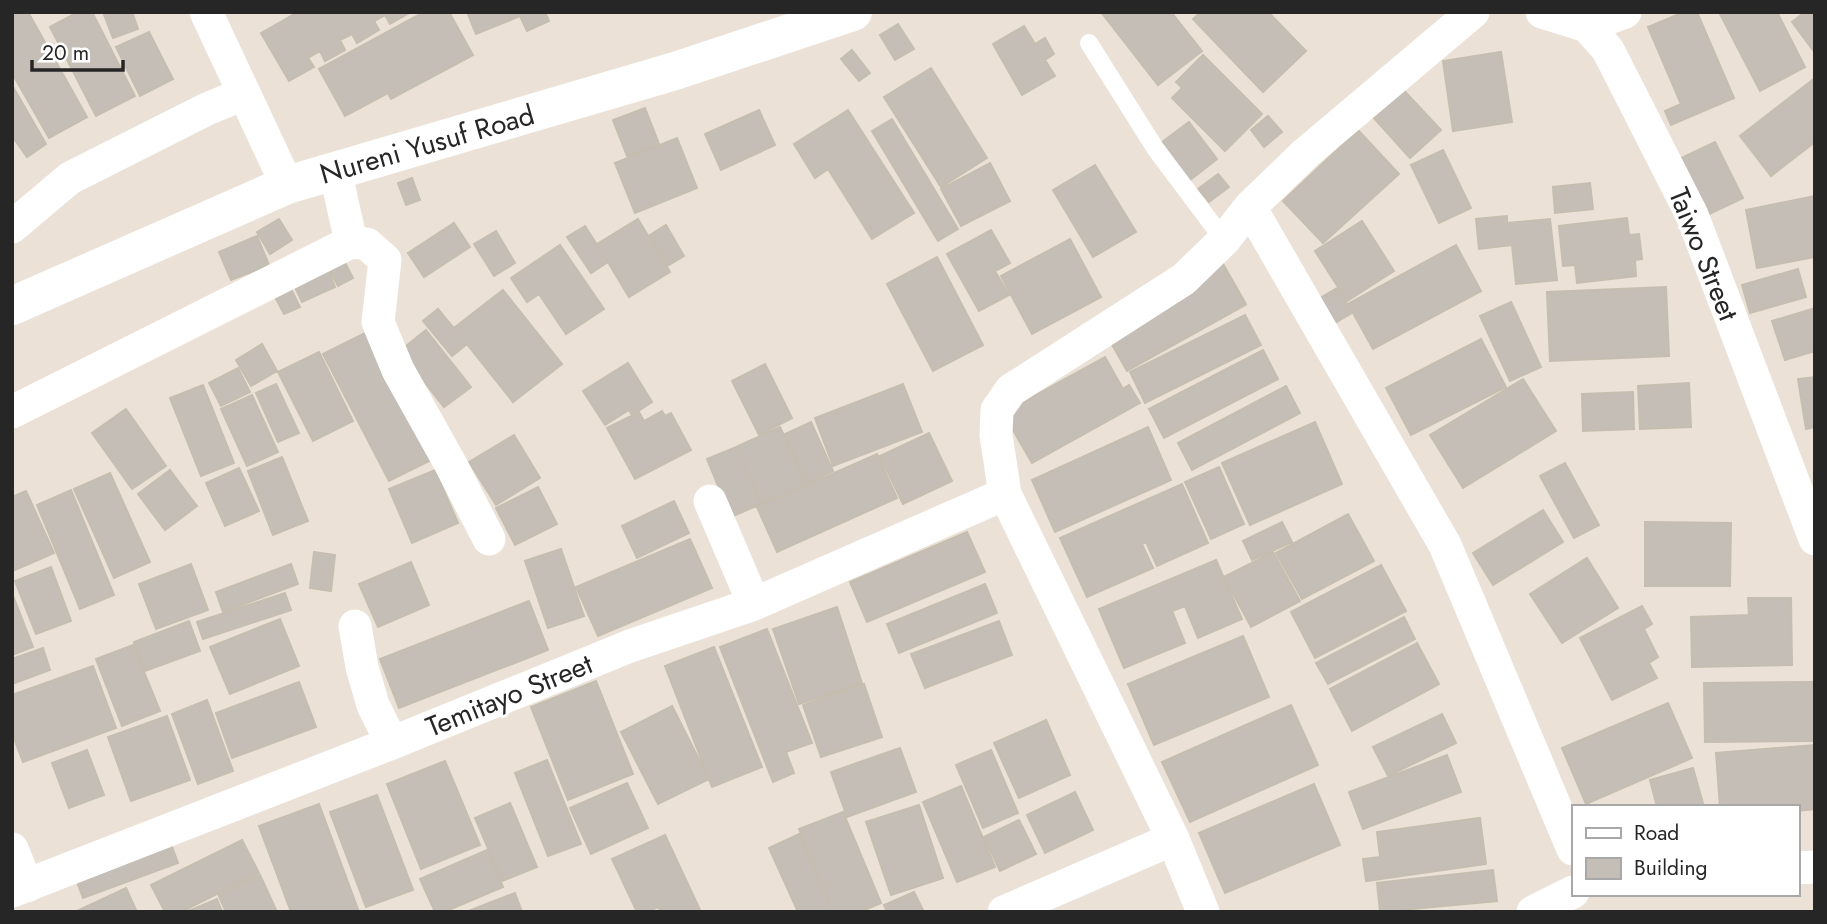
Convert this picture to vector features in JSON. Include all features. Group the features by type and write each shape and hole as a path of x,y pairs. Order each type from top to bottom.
{"street":[{"path":"206,12 287,185"},
{"name":"Nureni Yusuf Road","path":"12,306 287,185 675,71 853,12"},
{"path":"1203,912 1174,839 1005,494 996,435 998,410 1011,390 1184,279 1224,240 1250,207 1306,153 1472,12"},
{"path":"1542,12 1587,26 1625,12"},
{"name":"Taiwo Street","path":"1587,26 1608,50 1692,215 1815,539"},
{"path":"12,227 70,178 207,109 243,94"},
{"path":"335,170 351,242"},
{"path":"1250,207 1445,545 1572,847"},
{"path":"12,412 351,242 367,244 385,260 378,322 398,370 452,465 489,539"},
{"name":"Temitayo Street","path":"20,889 630,646 754,604 1005,494"},
{"path":"710,501 754,604"},
{"path":"355,625 362,667 373,705 392,743"},
{"path":"1004,912 1174,839"},
{"path":"12,849 20,889"},
{"path":"1533,912 1572,892"}],"lane":[{"path":"1089,43 1155,148 1224,240"}],"building":[{"path":"12,12 28,12 87,117 49,138 12,73"},
{"path":"78,12 92,12 135,96 96,116 50,27"},
{"path":"103,12 132,12 138,29 113,38"},
{"path":"298,12 411,12 390,24 385,15 374,21 379,30 357,43 352,34 340,40 345,50 325,61 320,51 308,58 314,67 289,81 261,33"},
{"path":"424,12 449,12 473,55 391,99 388,93 345,116 319,69"},
{"path":"467,12 545,12 549,21 527,31 520,16 476,34"},
{"path":"1101,12 1171,12 1202,51 1158,85"},
{"path":"1201,12 1268,12 1306,51 1263,92 1193,19"},
{"path":"1684,12 1697,12 1734,98 1671,125 1665,111 1681,104 1648,27"},
{"path":"1719,12 1777,12 1805,67 1760,91"},
{"path":"1805,12 1815,12 1815,53 1792,22"},
{"path":"898,24 914,49 895,60 880,35"},
{"path":"1024,26 1035,44 1045,38 1054,54 1045,60 1055,76 1022,95 993,44"},
{"path":"149,32 173,79 140,96 116,47"},
{"path":"852,50 870,73 859,81 841,59"},
{"path":"1501,52 1512,122 1453,131 1443,61"},
{"path":"1203,55 1262,114 1225,151 1172,98 1182,88 1176,82"},
{"path":"931,68 987,158 941,187 884,97"},
{"path":"1815,78 1815,142 1771,176 1740,136"},
{"path":"1394,80 1441,130 1410,158 1364,107"},
{"path":"12,85 46,144 27,157 12,136"},
{"path":"645,108 659,144 627,156 613,120"},
{"path":"759,110 775,145 721,170 705,134"},
{"path":"848,110 914,213 872,239 828,169 815,178 794,144"},
{"path":"1268,116 1282,132 1264,147 1251,130"},
{"path":"892,119 958,229 938,241 872,131"},
{"path":"1189,122 1217,159 1190,180 1161,143"},
{"path":"1358,130 1399,174 1323,243 1283,201"},
{"path":"677,138 697,188 635,213 615,163"},
{"path":"1715,142 1743,198 1701,218 1673,162"},
{"path":"1443,150 1471,208 1439,223 1411,165"},
{"path":"990,163 1010,201 961,226 941,189"},
{"path":"1095,165 1136,232 1093,257 1053,190"},
{"path":"1218,174 1229,187 1209,202 1198,189"},
{"path":"412,178 420,200 406,205 398,183"},
{"path":"1590,183 1593,209 1555,213 1553,187"},
{"path":"1815,196 1815,257 1757,268 1746,210"},
{"path":"1507,216 1507,223 1550,219 1557,280 1516,284 1512,245 1479,249 1476,219"},
{"path":"1627,218 1629,235 1639,234 1642,259 1635,260 1636,276 1577,283 1575,265 1563,266 1559,226"},
{"path":"279,219 292,240 270,254 257,232"},
{"path":"638,219 670,272 629,297 597,244"},
{"path":"1362,221 1394,271 1347,301 1315,251"},
{"path":"454,223 470,247 424,277 408,253"},
{"path":"666,225 684,256 667,266 650,235"},
{"path":"585,226 608,262 591,273 567,237"},
{"path":"991,230 1010,263 995,271 1009,295 979,311 947,254"},
{"path":"496,231 515,263 494,276 474,244"},
{"path":"257,236 269,265 231,280 219,252"},
{"path":"1070,239 1101,297 1032,334 1001,276"},
{"path":"560,245 604,309 566,334 539,294 527,302 511,278"},
{"path":"1456,245 1481,291 1373,349 1348,304"},
{"path":"339,251 353,278 338,286 323,259"},
{"path":"937,257 983,345 933,371 887,284"},
{"path":"1220,261 1245,305 1127,371 1106,334"},
{"path":"1222,262 1246,304 1127,370 1107,334"},
{"path":"327,268 335,287 302,302 293,283"},
{"path":"1798,269 1806,297 1750,313 1742,285"},
{"path":"290,287 300,307 284,314 274,295"},
{"path":"1666,287 1669,356 1550,361 1547,292"},
{"path":"1337,288 1352,313 1330,326 1315,301"},
{"path":"503,290 562,364 513,402 454,328"},
{"path":"1511,302 1541,367 1510,381 1480,316"},
{"path":"1815,308 1815,351 1785,360 1772,321"},
{"path":"438,309 467,344 452,356 423,321"},
{"path":"1245,315 1261,345 1145,403 1130,372"},
{"path":"426,330 471,387 444,407 400,351"},
{"path":"367,332 433,459 389,481 323,354"},
{"path":"1481,339 1506,387 1411,435 1386,388"},
{"path":"262,344 277,371 251,386 236,360"},
{"path":"1263,350 1278,379 1164,438 1149,409"},
{"path":"319,352 353,421 313,441 278,372"},
{"path":"1105,357 1123,389 1129,385 1140,403 1032,463 1003,413"},
{"path":"628,363 652,402 632,415 629,410 605,425 583,391"},
{"path":"765,364 792,418 759,435 732,381"},
{"path":"238,368 250,392 221,406 209,383"},
{"path":"1815,377 1815,427 1806,429 1798,379"},
{"path":"1523,379 1556,431 1463,488 1430,435"},
{"path":"1689,383 1691,427 1640,429 1638,386"},
{"path":"276,384 299,433 278,442 256,393"},
{"path":"903,384 922,432 833,466 815,418"},
{"path":"203,385 234,463 201,476 170,398"},
{"path":"1286,386 1300,413 1192,470 1178,443"},
{"path":"1633,392 1634,429 1583,431 1582,394"},
{"path":"252,395 278,452 247,466 221,409"},
{"path":"126,409 166,466 132,489 92,433"},
{"path":"662,411 665,416 671,413 691,450 635,479 607,428 639,412 644,421"},
{"path":"811,422 833,471 807,483 785,434"},
{"path":"1315,422 1342,484 1250,525 1222,463"},
{"path":"780,427 806,484 762,503 736,447"},
{"path":"1148,427 1171,480 1055,532 1032,480"},
{"path":"929,433 952,481 903,504 880,456"},
{"path":"514,435 540,478 496,505 469,462"},
{"path":"736,447 761,504 731,517 707,459"},
{"path":"877,454 897,498 777,552 757,507"},
{"path":"282,457 308,521 273,535 248,471"},
{"path":"1565,463 1599,525 1574,538 1540,476"},
{"path":"1219,467 1244,524 1211,539 1185,482"},
{"path":"239,468 259,511 225,526 206,483"},
{"path":"170,470 197,506 165,530 138,494"},
{"path":"435,470 458,523 412,543 389,489"},
{"path":"110,473 150,562 114,578 74,489"},
{"path":"1182,484 1208,543 1157,566 1146,542 1142,544 1153,568 1087,597 1060,538"},
{"path":"538,487 557,524 515,545 496,508"},
{"path":"71,490 114,595 80,609 37,505"},
{"path":"26,491 54,553 15,570 12,565 12,497"},
{"path":"674,501 689,533 637,558 622,526"},
{"path":"1543,510 1563,542 1493,585 1473,553"},
{"path":"1348,514 1374,561 1302,599 1276,553"},
{"path":"1282,522 1292,542 1252,560 1243,541"},
{"path":"1645,522 1731,523 1730,586 1645,586"},
{"path":"967,532 985,572 867,622 850,582"},
{"path":"690,539 712,588 598,636 576,587"},
{"path":"561,549 584,616 548,628 525,561"},
{"path":"314,552 335,555 331,591 310,588"},
{"path":"1273,552 1300,601 1251,627 1224,577"},
{"path":"1587,558 1618,608 1562,643 1530,594"},
{"path":"1216,560 1242,619 1198,638 1185,606 1172,611 1185,643 1124,668 1099,609"},
{"path":"411,562 429,605 378,627 359,584"},
{"path":"191,564 208,610 156,629 139,584"},
{"path":"291,564 298,584 223,612 216,592"},
{"path":"1381,565 1406,611 1315,658 1291,612"},
{"path":"51,567 71,621 36,634 15,581"},
{"path":"985,584 997,613 899,653 887,624"},
{"path":"12,593 33,647 12,655"},
{"path":"285,593 291,610 203,639 197,622"},
{"path":"1748,598 1791,598 1792,665 1692,667 1691,617 1749,615"},
{"path":"529,601 548,650 399,708 380,659"},
{"path":"1642,606 1652,624 1644,629 1658,657 1649,663 1657,678 1612,700 1580,638"},
{"path":"837,607 862,683 799,704 773,629"},
{"path":"1404,617 1415,639 1328,684 1316,663"},
{"path":"280,619 299,666 230,694 210,647"},
{"path":"189,621 200,651 145,671 134,642"},
{"path":"999,621 1012,655 925,688 911,654"},
{"path":"767,629 812,743 786,752 794,773 773,782 720,647"},
{"path":"1243,636 1269,697 1154,745 1128,684"},
{"path":"1417,643 1439,684 1352,731 1330,689"},
{"path":"133,645 160,711 122,726 96,659"},
{"path":"714,647 762,767 712,787 665,666"},
{"path":"43,648 50,670 12,684 12,659"},
{"path":"93,666 116,728 23,762 12,733 12,695"},
{"path":"596,681 633,774 568,800 531,707"},
{"path":"299,682 316,727 232,758 216,713"},
{"path":"1815,682 1815,741 1705,742 1704,683"},
{"path":"864,684 882,737 821,757 803,705"},
{"path":"207,700 233,771 198,784 172,714"},
{"path":"1668,703 1692,758 1586,804 1562,748"},
{"path":"1291,705 1318,765 1190,822 1162,762"},
{"path":"672,706 709,779 658,804 621,732"},
{"path":"1442,714 1456,743 1388,776 1373,747"},
{"path":"167,716 190,780 131,801 108,737"},
{"path":"1046,720 1070,775 1019,798 994,743"},
{"path":"1815,745 1815,809 1799,811 1799,805 1720,805 1716,753"},
{"path":"900,748 916,792 847,817 831,772"},
{"path":"87,750 104,795 69,808 52,763"},
{"path":"991,750 1018,813 983,828 956,765"},
{"path":"1447,755 1461,792 1363,829 1349,792"},
{"path":"547,760 581,844 548,856 515,773"},
{"path":"445,761 480,845 421,869 387,784"},
{"path":"1693,768 1703,805 1656,805 1650,780"},
{"path":"627,783 648,828 591,854 570,808"},
{"path":"1314,784 1340,845 1225,893 1199,833"},
{"path":"961,786 995,867 957,882 923,802"},
{"path":"1075,792 1093,830 1045,853 1027,815"},
{"path":"377,795 413,890 366,907 330,812"},
{"path":"510,803 537,867 502,881 475,818"},
{"path":"319,804 359,912 291,912 259,826"},
{"path":"919,805 943,878 891,895 866,822"},
{"path":"843,812 881,903 860,912 833,912 799,829"},
{"path":"1480,818 1486,864 1366,881 1363,859 1380,857 1377,832"},
{"path":"1019,820 1036,854 1000,871 984,837"},
{"path":"799,834 833,912 798,912 769,848"},
{"path":"665,835 701,912 661,912 658,907 647,912 637,912 612,859"},
{"path":"242,840 259,873 181,912 165,912 151,885"},
{"path":"171,844 178,863 83,898 76,879"},
{"path":"487,850 503,887 444,912 435,912 420,879"},
{"path":"1493,870 1497,901 1380,912 1377,883"},
{"path":"260,875 277,912 226,912 218,894"},
{"path":"126,888 137,912 75,912"},
{"path":"914,892 924,912 887,912 884,905"},
{"path":"515,893 522,912 466,912"},
{"path":"217,899 222,912 186,912"}]}
